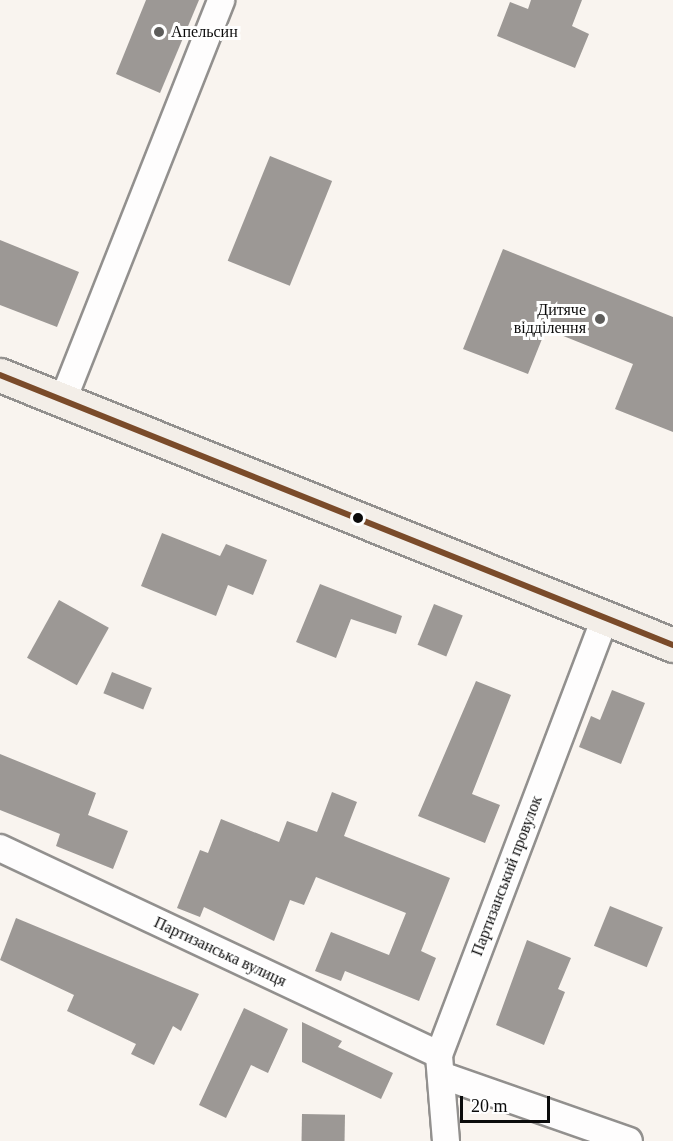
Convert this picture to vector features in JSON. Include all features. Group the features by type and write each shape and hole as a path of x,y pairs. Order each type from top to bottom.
{"street":[{"path":"63,400 221,0"},
{"path":"0,375 673,645"},
{"name":"Партизанський провулок","path":"446,1141 440,1065 605,617"},
{"name":"Партизанська вулиця","path":"0,848 440,1065 629,1141"}],"building":[{"path":"146,0 199,0 160,93 116,74"},
{"path":"531,0 582,0 572,26 589,34 575,68 497,36 510,2 528,9"},
{"path":"270,156 332,181 290,286 228,261"},
{"path":"0,240 79,272 57,327 0,305"},
{"path":"503,249 673,317 673,432 615,409 633,364 546,329 528,374 463,349"},
{"path":"162,533 220,556 226,544 267,560 253,595 228,585 216,616 141,586"},
{"path":"320,584 402,616 396,634 351,619 336,658 296,642"},
{"path":"59,600 109,628 77,685 27,658"},
{"path":"434,604 463,616 446,656 418,645"},
{"path":"112,672 152,688 143,709 103,693"},
{"path":"476,681 511,695 472,794 500,805 485,843 418,816"},
{"path":"612,690 645,703 621,764 579,747 591,716 600,720"},
{"path":"0,754 96,793 88,815 128,831 113,869 56,846 60,834 0,810"},
{"path":"332,792 357,802 344,836 450,878 421,951 436,958 419,1001 345,971 341,981 315,971 331,932 389,955 406,913 316,877 304,905 290,900 274,941 204,907 200,917 177,908 200,850 208,853 221,819 279,842 287,821 317,832"},
{"path":"610,906 663,927 647,967 594,946"},
{"path":"16,918 199,994 181,1031 173,1026 154,1065 131,1054 136,1044 67,1011 74,995 0,960"},
{"path":"527,940 571,958 558,989 565,992 544,1045 496,1025"},
{"path":"244,1008 288,1029 268,1073 251,1065 226,1118 199,1105"},
{"path":"302,1022 342,1041 338,1047 393,1073 381,1099 302,1062"},
{"path":"302,1114 345,1115 345,1141 302,1141"}],"transit line":[{"path":"0,375 673,645"}],"place":[{"name":"Апельсин","path":"159,32"},
{"name":"Дитяче відділення","path":"600,319"}]}
